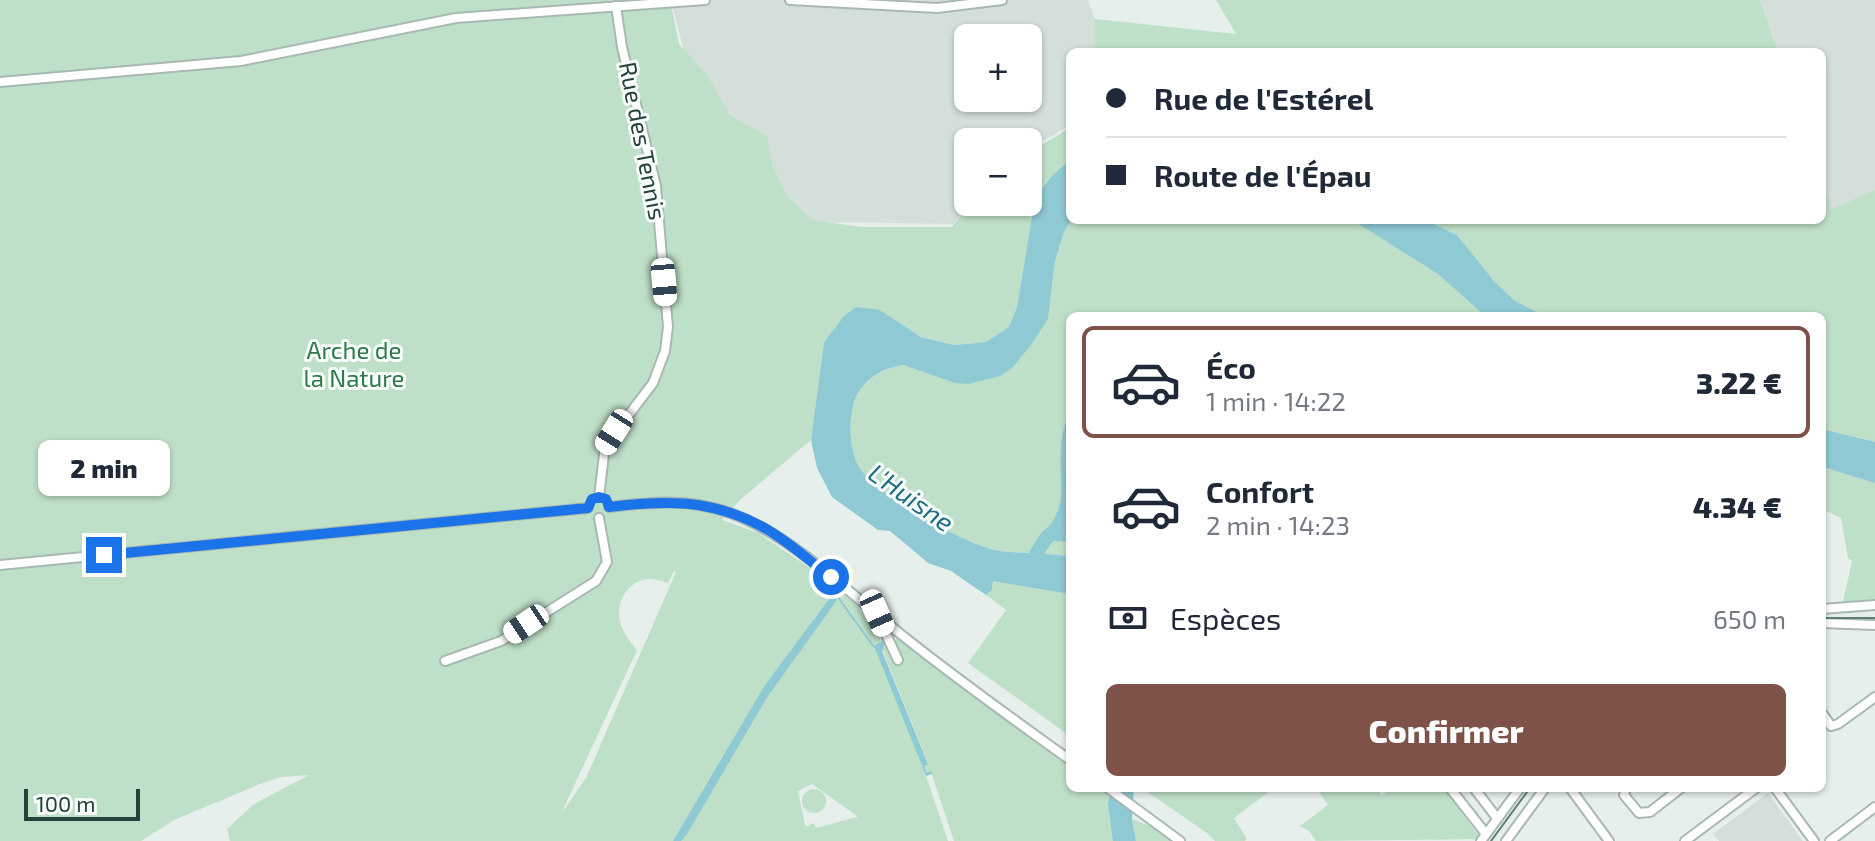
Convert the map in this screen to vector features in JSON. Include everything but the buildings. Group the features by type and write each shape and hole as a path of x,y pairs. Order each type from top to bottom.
{"street":[{"path":"0,82 192,67 308,49 456,18 599,3 616,6 705,0"},
{"path":"790,0 937,8 1002,0"},
{"name":"Rue des Tennis","path":"599,497 605,446 653,383 665,351 668,327 656,186 622,47 616,6"},
{"path":"599,497 606,499 609,507 606,515 599,518 591,514 588,508 592,499 599,497"},
{"path":"609,507 647,502 697,503 762,527 851,591 902,635 1066,757"},
{"path":"0,565 588,508"},
{"path":"445,661 501,641 596,581 607,562 599,518"},
{"path":"1826,609 1875,605"},
{"path":"877,613 898,660"},
{"path":"1826,623 1875,625"},
{"path":"1826,719 1831,726 1838,724 1875,697"},
{"path":"1114,792 1180,841"},
{"path":"1453,792 1483,837 1517,792"},
{"path":"1477,792 1497,818"},
{"path":"1506,841 1542,792"},
{"path":"1573,792 1609,841"},
{"path":"1625,792 1639,813 1650,812 1676,792"},
{"path":"1685,841 1751,792"},
{"path":"1778,792 1814,841"},
{"path":"1830,841 1875,807"}],"shaded area":[{"path":"667,0 1088,0 1095,19 1095,48 1066,48 1066,127 1042,142 1042,128 954,128 954,216 959,216 954,224 809,222 726,120 687,62 673,9"},
{"path":"1760,0 1875,0 1875,190 1832,209 1826,192 1826,48 1777,48"},
{"path":"1768,793 1803,841 1719,841 1713,834"}],"green space":[{"name":"Arche de la Nature","path":"0,0 670,0 679,44 707,75 731,116 767,136 773,167 786,194 812,220 861,227 952,227 960,216 1032,216 1017,307 1009,327 986,342 954,345 921,337 880,310 844,316 824,342 811,440 741,499 722,520 758,533 828,580 824,585 829,599 810,624 837,600 828,584 831,581 850,597 883,641 875,646 948,841 230,841 227,829 254,804 309,775 281,777 260,784 174,820 141,841 0,841","holes":["674,571 586,778 561,814 637,650 620,622 621,600 635,583 649,579 668,583","812,784 857,817 816,828 814,823 805,825 798,791"]},
{"path":"1216,0 1760,0 1777,48 1095,48 1095,19 1236,34"},
{"name":"Arche de la Nature","path":"1066,130 1066,164 1042,190 1042,145"},
{"path":"1875,190 1875,442 1826,430 1826,312 1537,312 1515,301 1494,281 1457,235 1434,224 1826,224 1826,192 1832,209"},
{"path":"1069,224 1358,224 1438,274 1481,312 1066,312 1066,556 991,549 918,514 866,476 855,459 852,446 854,401 870,380 885,370 903,365 955,383 1000,376 1048,319 1055,261"},
{"path":"1826,468 1875,483 1875,600 1843,602 1852,561 1848,558 1841,518 1826,511"},
{"path":"993,581 1066,593 1066,733 968,663 1006,610 986,595 992,590"},
{"path":"902,635 1066,757 1066,792 1126,792 1125,841 954,841 931,772 927,773 924,766 928,763 882,649"},
{"path":"814,789 822,793 826,801 822,809 814,813 806,809 802,801 806,793"},
{"path":"1148,792 1269,792 1234,818 1247,839 1245,841 1215,841"},
{"path":"1319,792 1379,792 1382,795 1387,792 1446,792 1481,839 1316,841 1309,831 1300,826 1328,805"},
{"path":"1132,819 1157,829 1173,841 1136,841"}],"water":[{"path":"1066,164 1066,224 1069,224 1055,261 1048,319 1012,368 1000,376 968,384 955,383 903,365 894,367 877,374 863,386 852,411 851,438 858,465 880,489 898,502 939,526 991,549 1066,556 1066,593 993,581 992,590 986,595 951,571 928,563 890,531 878,530 832,497 817,468 811,440 824,342 844,316 856,307 880,310 921,337 954,345 986,342 1009,327 1017,307 1032,216 1042,216 1042,189"},
{"path":"1358,224 1434,224 1457,235 1494,281 1515,301 1537,312 1481,312 1438,274"},
{"path":"1066,423 1066,542 1043,540 1060,502"},
{"path":"1826,430 1875,442 1875,483 1826,468"},
{"path":"830,579 828,584 837,600 768,696 687,834 681,841 673,841 765,685 829,599 830,594 824,585"},
{"path":"883,641 882,651 928,764 924,766 927,773 931,771 932,774 926,776 874,646"},
{"path":"1110,792 1134,792 1132,819 1136,841 1113,841 1108,804"}],"waterway":[{"path":"1030,567 1050,535 1066,528"},
{"path":"829,585 874,647"}],"tram line":[{"path":"1826,618 1875,618"},
{"path":"1491,841 1527,792"}],"route":[{"path":"104,555 588,508 592,499 599,497 606,499 609,507 647,502 697,503 731,513 762,527 831,577"}],"water label":[{"name":"L'Huisne","path":"911,498"}]}
